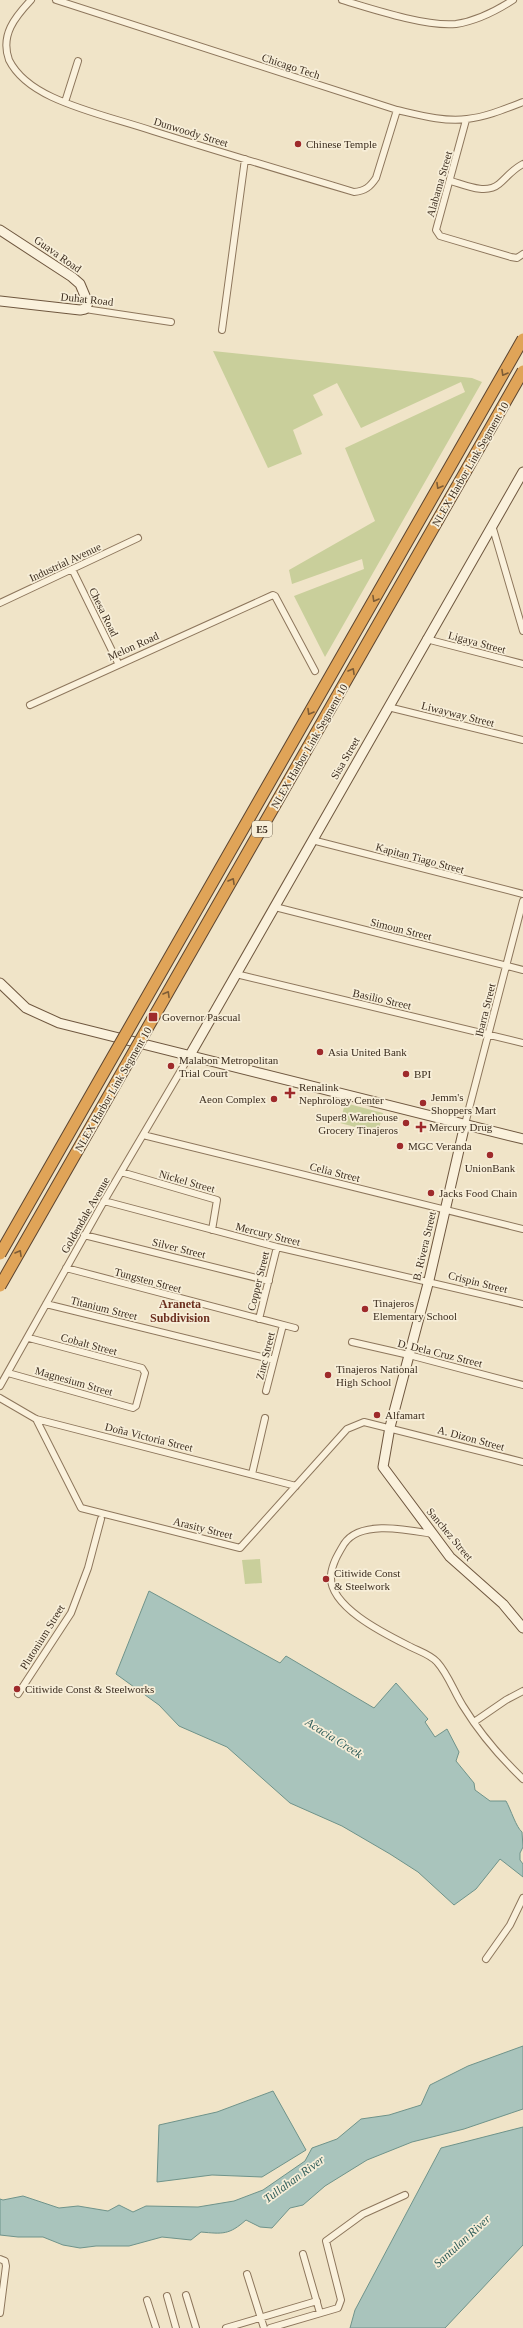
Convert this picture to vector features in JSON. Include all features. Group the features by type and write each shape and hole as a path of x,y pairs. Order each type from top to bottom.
{"highway":[{"name":"NLEX Harbor Link Segment 10","path":"0,1254 523,339"},
{"name":"NLEX Harbor Link Segment 10","path":"0,1286 523,372"}],"street":[{"name":"Dunwoody Street","path":"31,0 13,20 6,33 5,47 7,54 19,75 31,86 65,102 354,192 363,191 370,186 376,178 397,110"},
{"name":"Chicago Tech","path":"56,0 397,110 420,116 466,120 490,114 523,102"},
{"path":"342,0 436,24 457,24 473,20 497,10 513,0"},
{"path":"65,102 78,61"},
{"name":"Alabama Street","path":"466,120 436,230 437,233 440,236 511,257 516,258 523,254"},
{"path":"222,330 245,159"},
{"path":"450,180 485,189 498,185 523,164"},
{"name":"Guava Road","path":"0,230 72,277 85,294 88,303 85,309"},
{"name":"Duhat Road","path":"0,301 80,310 85,309 171,322"},
{"name":"Sisa Street","path":"190,1055 426,639 523,472"},
{"path":"492,525 523,631"},
{"name":"Industrial Avenue","path":"0,603 138,538"},
{"name":"Chesa Road","path":"72,569 118,663"},
{"name":"Melon Road","path":"30,705 118,663 273,595 275,596 315,671"},
{"name":"Ligaya Street","path":"426,639 523,664"},
{"name":"Liwayway Street","path":"388,707 523,740"},
{"name":"Kapitan Tiago Street","path":"312,840 523,894"},
{"name":"Ibarra Street","path":"465,1124 523,901"},
{"name":"Simoun Street","path":"274,907 523,970"},
{"name":"Basilio Street","path":"236,974 523,1043"},
{"path":"0,983 26,1008 49,1020 523,1139"},
{"name":"Goldendale Avenue","path":"0,1386 29,1338 46,1304 104,1200 190,1055"},
{"name":"B. Rivera Street","path":"383,1467 390,1427 429,1280 465,1124"},
{"name":"Celia Street","path":"143,1135 523,1229"},
{"name":"Nickel Street","path":"121,1172 217,1200 212,1230"},
{"name":"Mercury Street","path":"104,1200 277,1247 429,1280"},
{"name":"Silver Street","path":"84,1235 269,1281"},
{"name":"Copper Street","path":"259,1319 277,1247"},
{"name":"Tungsten Street","path":"66,1268 294,1328"},
{"name":"Crispin Street","path":"429,1280 523,1304"},
{"name":"Titanium Street","path":"46,1304 274,1360"},
{"name":"Zinc Street","path":"266,1391 283,1325"},
{"name":"Cobalt Street","path":"29,1338 145,1370 135,1408"},
{"name":"D. Dela Cruz Street","path":"352,1342 409,1355 523,1385"},
{"name":"Magnesium Street","path":"8,1373 135,1408"},
{"name":"Doña Victoria Street","path":"0,1398 36,1419 296,1486"},
{"path":"252,1474 265,1418"},
{"name":"Arasity Street","path":"36,1419 81,1508 240,1548 353,1425 364,1422 390,1427"},
{"name":"A. Dizon Street","path":"390,1427 523,1462"},
{"name":"Sanchez Street","path":"383,1467 450,1557 503,1604 523,1628"},
{"name":"Plutonium Street","path":"18,1694 71,1613 88,1568 101,1519"},
{"path":"433,1534 390,1529 373,1529 357,1533 346,1542 340,1552 333,1566 331,1580 340,1598 357,1616 374,1628 436,1660 474,1722 495,1749 523,1779"},
{"path":"474,1722 506,1700 523,1692"},
{"path":"486,1959 510,1925 523,1898"},
{"path":"270,2328 335,2310 339,2306 341,2300 326,2241 363,2214 405,2195"},
{"path":"303,2254 320,2313"},
{"path":"0,2259 6,2263 0,2313"},
{"path":"247,2274 264,2328"},
{"path":"186,2295 196,2328"},
{"path":"167,2296 176,2328"},
{"path":"147,2300 156,2328"},
{"path":"226,2328 317,2301"}],"green space":[{"path":"213,351 472,378 482,382 325,657 294,596 364,569 362,559 292,584 289,570 375,521 345,448 465,392 461,382 361,428 337,383 313,395 323,415 293,430 302,454 268,468"},
{"path":"345,1103 383,1113 378,1133 340,1123"},
{"path":"260,1559 262,1583 245,1584 242,1560"}],"water":[{"name":"Acacia Creek","path":"149,1591 280,1663 286,1656 374,1708 396,1683 428,1719 425,1722 435,1737 447,1729 459,1752 456,1761 474,1783 475,1790 490,1801 506,1801 522,1832 523,1847 520,1853 520,1860 523,1864 523,1877 500,1859 476,1889 454,1905 418,1872 390,1854 342,1826 290,1803 227,1747 179,1726 159,1705 116,1674"},
{"name":"Tullahan River","path":"523,2046 523,2109 464,2129 412,2142 367,2160 325,2186 303,2205 290,2208 272,2228 260,2227 246,2220 230,2231 220,2233 201,2232 191,2240 162,2237 129,2246 96,2246 80,2248 63,2245 43,2237 0,2235 0,2199 3,2200 23,2196 59,2208 78,2206 108,2211 119,2205 133,2212 146,2206 198,2207 234,2201 263,2190 305,2161 312,2148 337,2139 361,2119 389,2115 421,2105 430,2085 468,2066"},
{"path":"273,2091 306,2150 262,2177 212,2175 157,2182 159,2125 217,2112"},
{"name":"Santulan River","path":"523,2127 523,2245 445,2328 350,2328 355,2310 441,2148"}],"railway":[{"path":"153,1017 293,767 523,371"}],"place":[{"name":"Chinese Temple","path":"298,144"},
{"name":"Governor Pascual","path":"153,1017"},
{"name":"Asia United Bank","path":"320,1052"},
{"name":"Malabon Metropolitan Trial Court","path":"171,1066"},
{"name":"BPI","path":"406,1074"},
{"name":"Renalink Nephrology Center","path":"290,1093"},
{"name":"Aeon Complex","path":"274,1099"},
{"name":"Jemm's Shoppers Mart","path":"423,1103"},
{"name":"Super8 Warehouse Grocery Tinajeros","path":"406,1123"},
{"name":"Mercury Drug","path":"421,1127"},
{"name":"MGC Veranda","path":"400,1146"},
{"name":"UnionBank","path":"490,1155"},
{"name":"Jacks Food Chain","path":"431,1193"},
{"name":"Tinajeros Elementary School","path":"365,1309"},
{"name":"Tinajeros National High School","path":"328,1375"},
{"name":"Alfamart","path":"377,1415"},
{"name":"Citiwide Const & Steelwork","path":"326,1579"},
{"name":"Citiwide Const & Steelworks","path":"17,1689"}],"district":[{"name":"Araneta Subdivision","path":"180,1311"}]}
